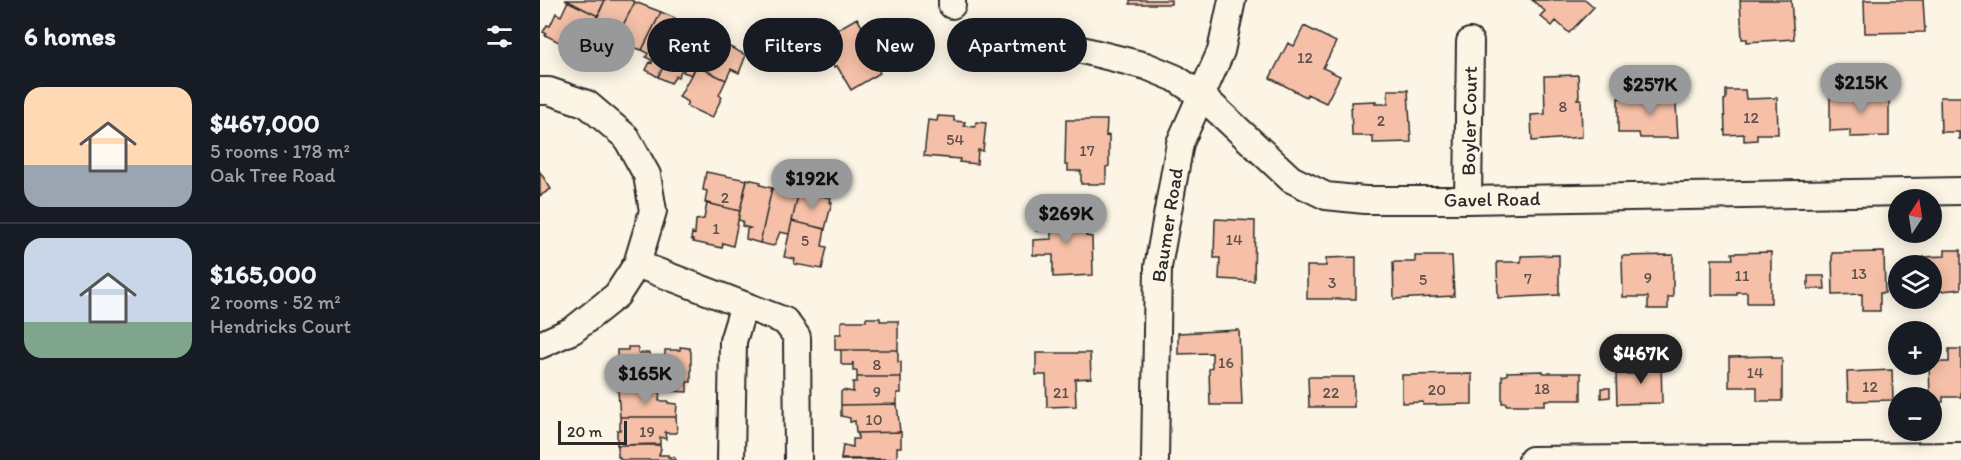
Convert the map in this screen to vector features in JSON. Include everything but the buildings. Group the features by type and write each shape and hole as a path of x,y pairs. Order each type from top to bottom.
{"street":[{"name":"Baumer Road","path":"1155,460 1158,267 1180,143 1221,51 1232,0"},
{"name":"Boyler Court","path":"1468,200 1470,42"},
{"name":"Gavel Road","path":"1087,51 1146,66 1175,78 1202,96 1291,179 1326,196 1365,200 1468,200 1961,191"},
{"path":"540,91 549,91 587,104 626,137 647,175 653,211 638,264 617,295 573,330 540,345"},
{"path":"638,264 785,321 796,337 798,460"},
{"path":"732,460 733,341 744,305"},
{"path":"1532,460 1961,456"}]}
